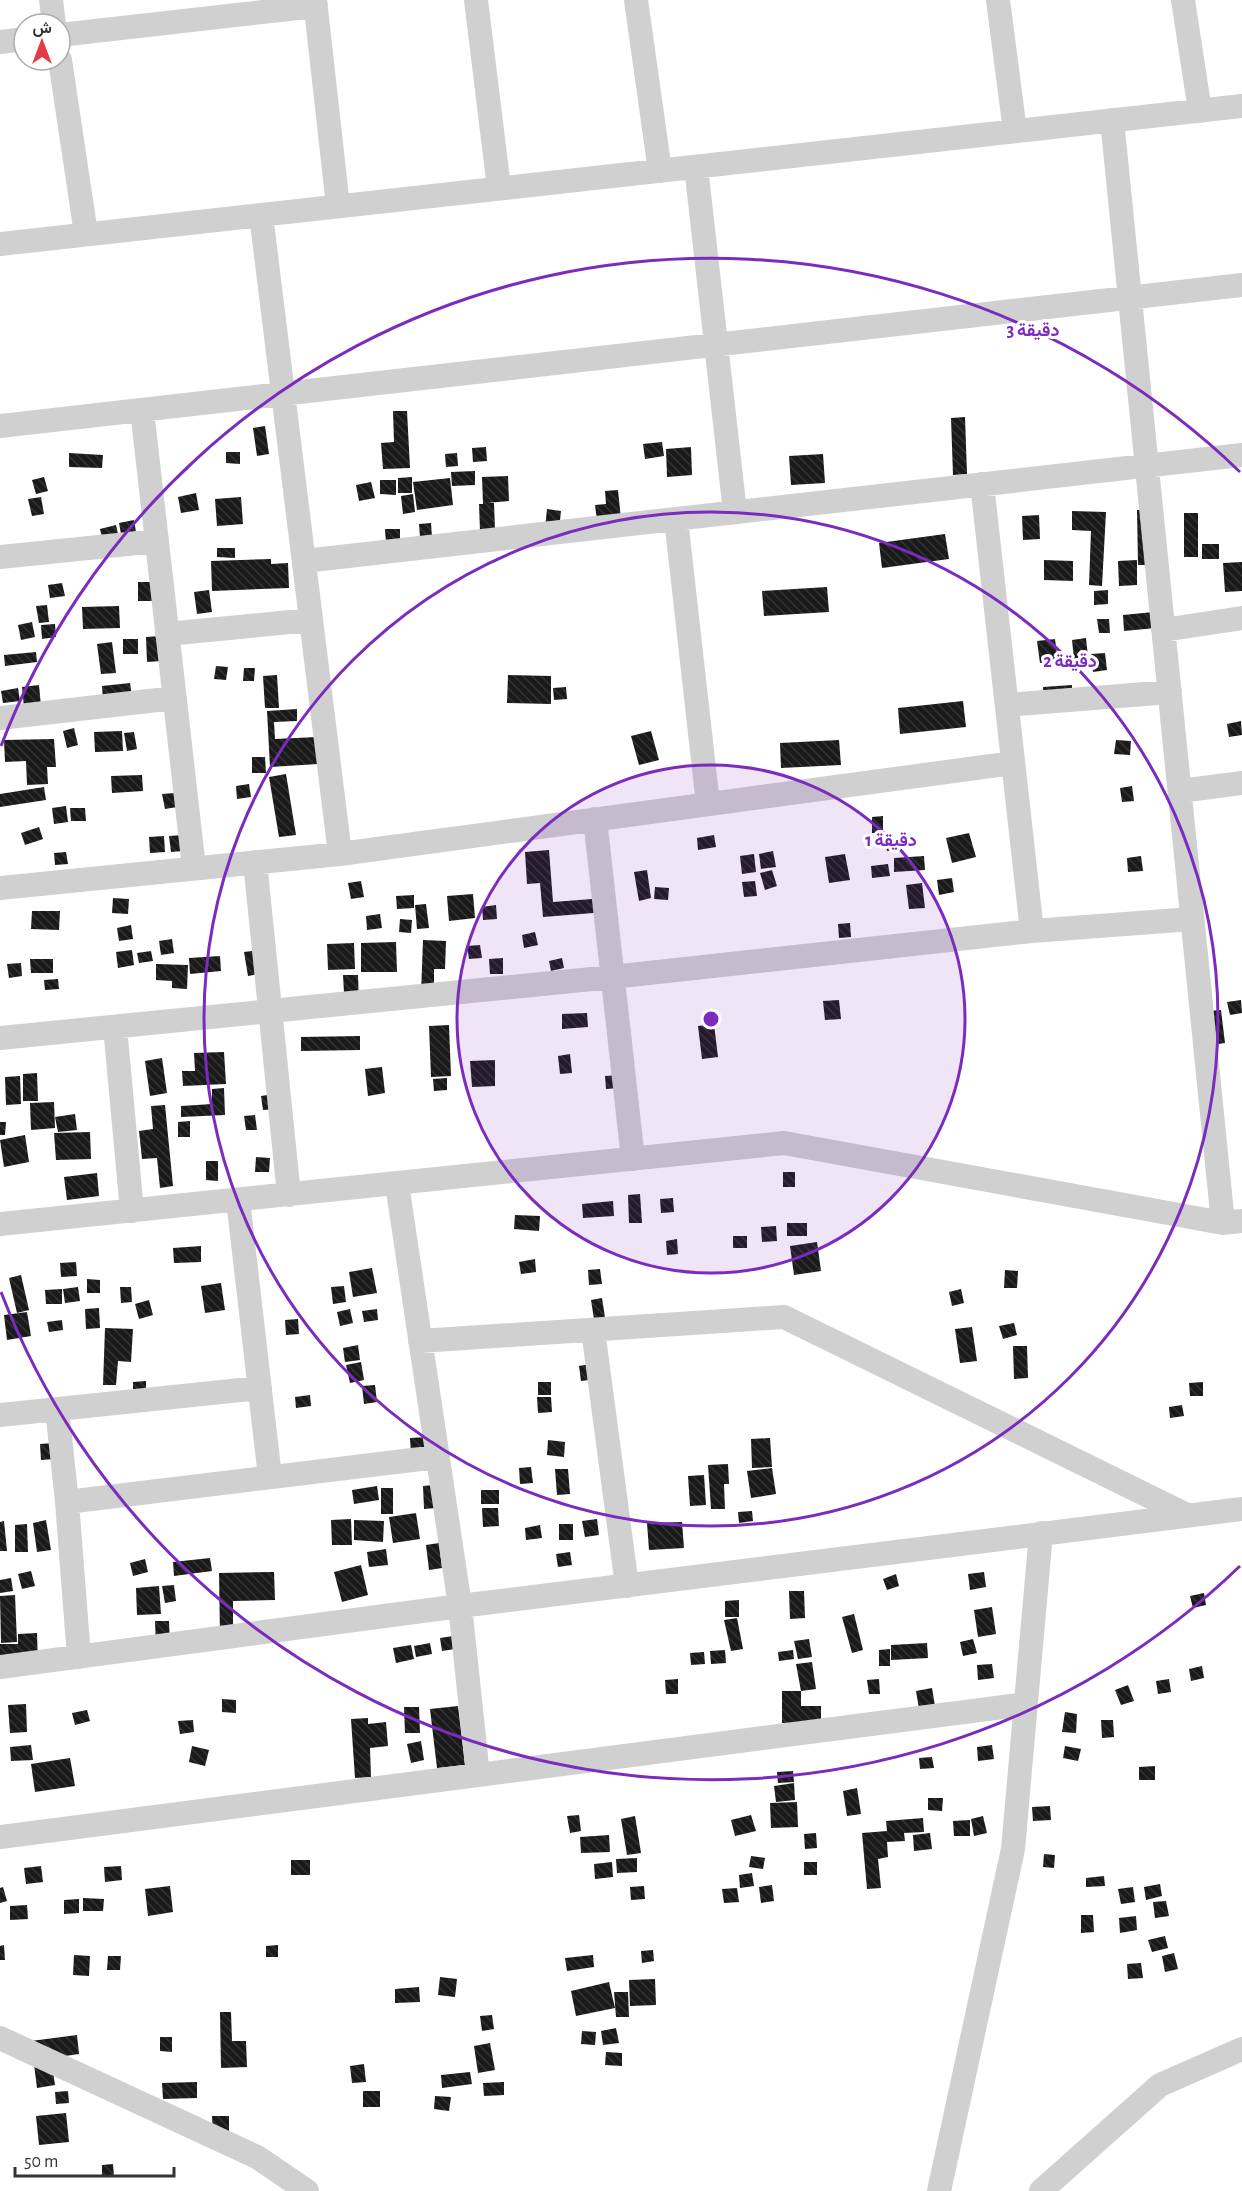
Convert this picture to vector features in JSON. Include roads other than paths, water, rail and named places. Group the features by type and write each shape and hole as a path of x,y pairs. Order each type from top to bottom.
{"street":[{"path":"476,0 499,188"},
{"path":"636,0 660,171"},
{"path":"998,0 1015,131"},
{"path":"1183,0 1200,111"},
{"path":"72,33 315,3 338,206"},
{"path":"62,72 86,234"},
{"path":"0,244 1242,106"},
{"path":"0,1224 784,1143 1232,1222 1192,919 1112,120"},
{"path":"696,167 735,512"},
{"path":"261,215 340,854"},
{"path":"0,426 1242,285"},
{"path":"142,410 194,868"},
{"path":"304,561 1242,454"},
{"path":"982,484 1032,931"},
{"path":"676,519 708,804"},
{"path":"0,557 157,542"},
{"path":"1163,630 1242,618"},
{"path":"167,634 311,620"},
{"path":"1007,705 1170,692"},
{"path":"0,718 175,698"},
{"path":"0,888 340,854 1013,763"},
{"path":"1180,791 1242,783"},
{"path":"595,819 633,1159"},
{"path":"255,862 289,1195"},
{"path":"0,1038 612,977 1032,931 1192,919"},
{"path":"116,1027 132,1211"},
{"path":"397,1184 460,1606 478,1775"},
{"path":"238,1200 270,1477"},
{"path":"420,1341 784,1317 1186,1515"},
{"path":"593,1330 627,1586"},
{"path":"0,1415 260,1388"},
{"path":"57,1409 79,1657"},
{"path":"67,1502 437,1457"},
{"path":"0,1667 460,1606 1242,1509"},
{"path":"939,2191 1013,1849 1041,1533"},
{"path":"0,1837 1026,1704"},
{"path":"0,2038 257,2157 307,2191"},
{"path":"1041,2191 1160,2085 1242,2049"}]}
